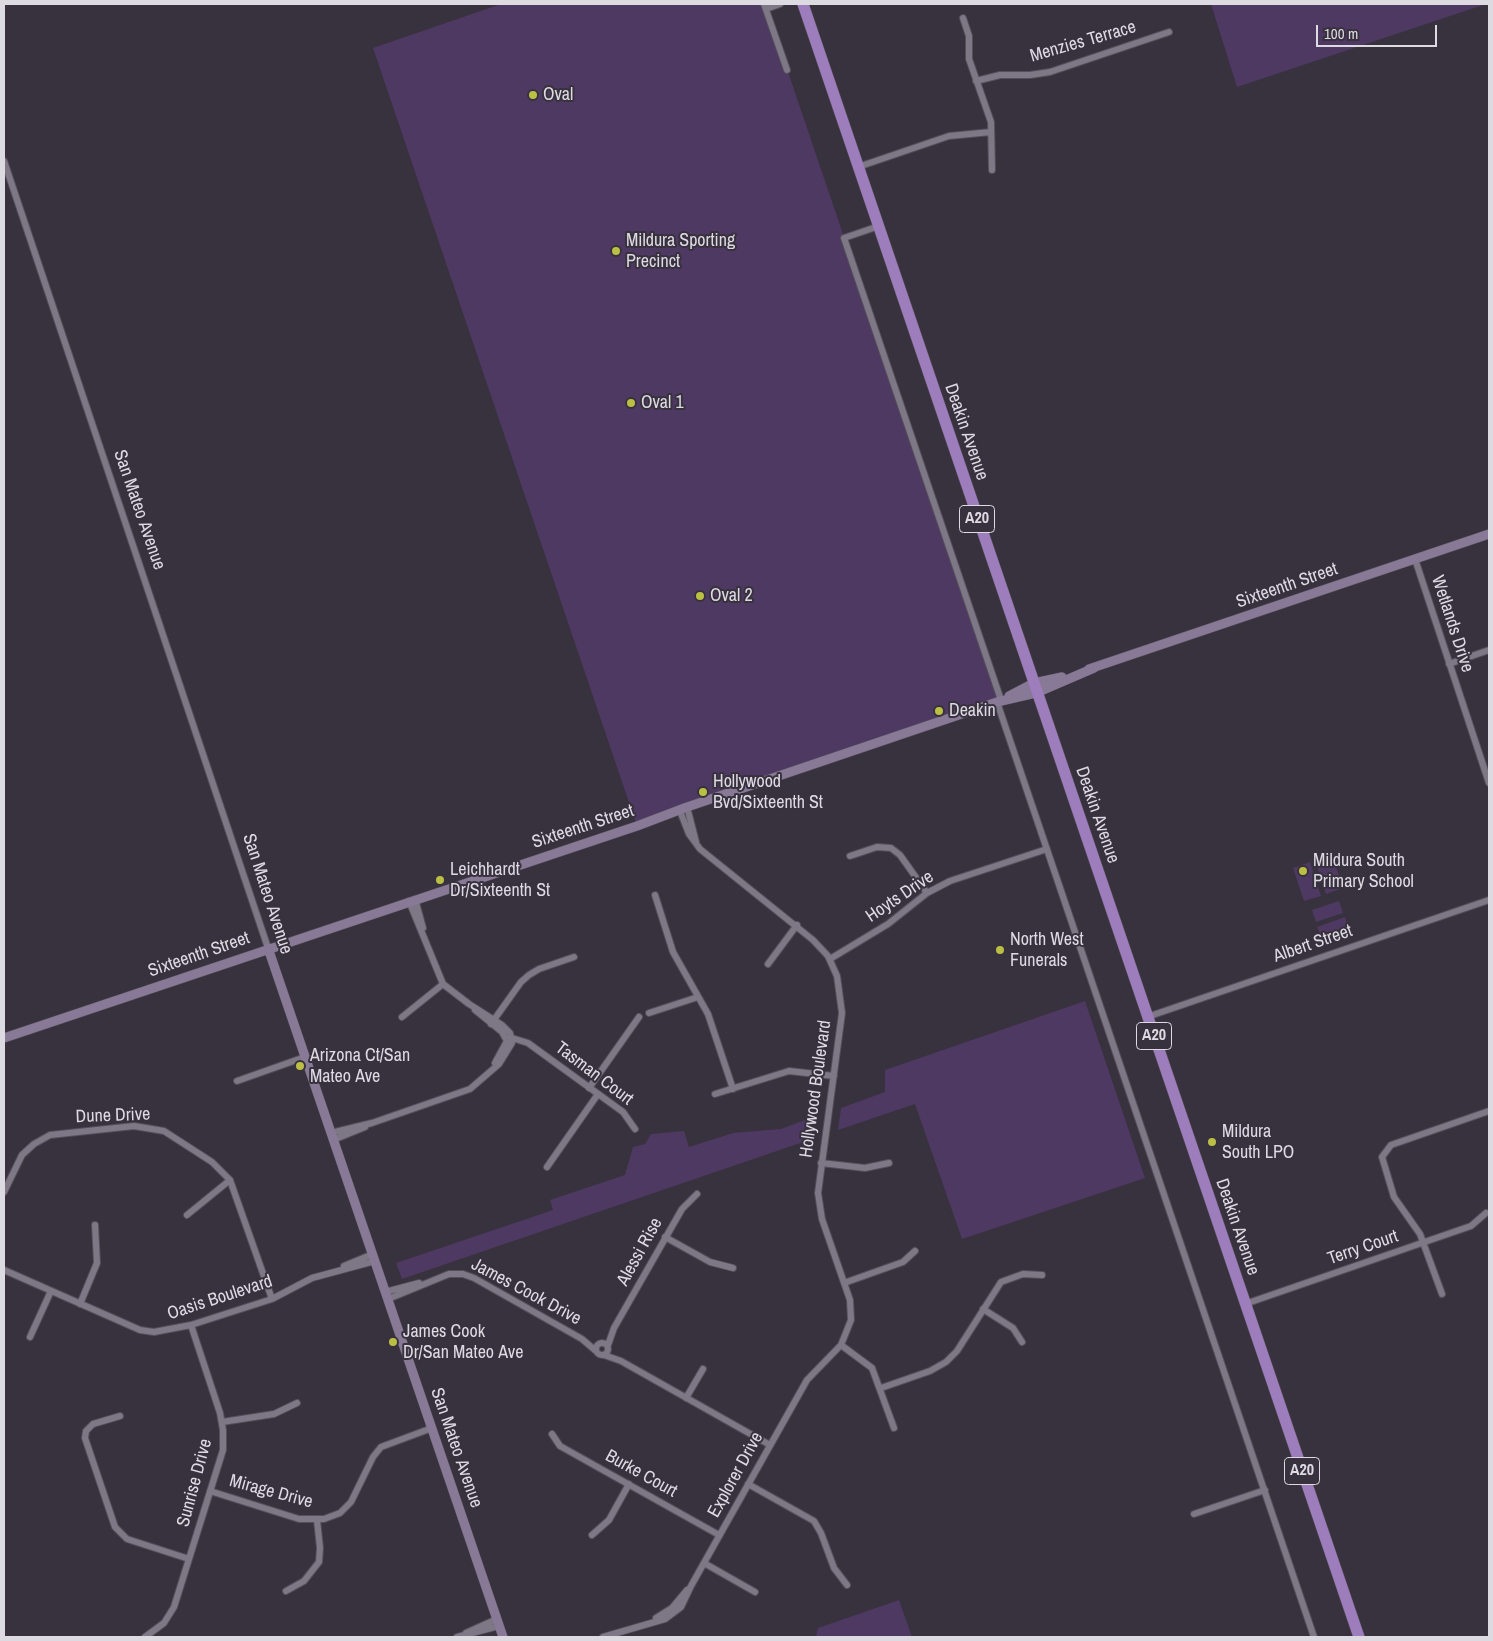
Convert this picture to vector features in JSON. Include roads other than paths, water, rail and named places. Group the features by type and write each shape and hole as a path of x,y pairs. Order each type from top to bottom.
{"highway":[{"name":"Deakin Avenue","path":"803,4 1359,1637"}],"street":[{"path":"780,4 765,6 787,70"},
{"path":"963,18 969,36 969,59 991,122 992,170"},
{"name":"Menzies Terrace","path":"976,81 1000,75 1030,75 1050,72 1169,32"},
{"path":"858,167 949,136 991,132"},
{"name":"San Mateo Avenue","path":"4,161 268,948 503,1637"},
{"path":"879,226 844,238 1314,1637"},
{"name":"Sixteenth Street","path":"4,1038 684,809 1489,534"},
{"name":"Wetlands Drive","path":"1415,559 1489,783"},
{"path":"1449,664 1489,650"},
{"name":"Hollywood Boulevard","path":"684,809 697,845 704,854 797,925 830,959 837,976 842,1001 834,1076 821,1163 820,1206 850,1300 851,1320 841,1345 807,1380"},
{"path":"850,856 878,847 891,848 900,855 927,893"},
{"name":"Hoyts Drive","path":"830,959 888,924 927,893 950,881 1048,849"},
{"path":"655,895 673,952 710,1021 733,1089"},
{"name":"Albert Street","path":"1147,1017 1489,900"},
{"path":"402,1017 443,984 412,901"},
{"path":"768,964 797,925"},
{"path":"493,1021 521,982 529,975 539,969 574,957"},
{"name":"Tasman Court","path":"443,984 493,1021 510,1040 524,1041 623,1112 635,1129"},
{"path":"649,1013 698,997"},
{"path":"589,1088 639,1018"},
{"path":"332,1137 461,1093 477,1084 491,1071 508,1052 510,1040"},
{"path":"237,1081 305,1057"},
{"path":"715,1094 789,1071 834,1076"},
{"path":"547,1167 598,1094"},
{"path":"1442,1294 1424,1243 1416,1227 1394,1197 1382,1162 1384,1152 1391,1145 1489,1112"},
{"name":"Dune Drive","path":"4,1192 22,1155 42,1139 59,1133 134,1126 155,1128 172,1134 220,1168 230,1180 272,1299"},
{"path":"821,1163 865,1168 889,1163"},
{"path":"187,1215 230,1180"},
{"name":"Alessi Rise","path":"604,1347 682,1209 697,1194"},
{"name":"Terry Court","path":"1245,1304 1470,1226 1486,1213"},
{"path":"80,1304 97,1263 95,1225"},
{"path":"665,1237 710,1262 733,1268"},
{"path":"844,1282 903,1262 915,1251"},
{"name":"Oasis Boulevard","path":"4,1270 147,1332 162,1332 191,1325 272,1299 305,1281 374,1257"},
{"name":"James Cook Drive","path":"387,1295 456,1273 468,1275 582,1339 596,1350 598,1354 604,1347"},
{"path":"880,1388 930,1371 946,1362 957,1351 995,1289 1007,1278 1023,1274 1042,1275"},
{"path":"30,1337 51,1291"},
{"path":"984,1309 1013,1328 1022,1342"},
{"name":"Sunrise Drive","path":"145,1637 158,1630 170,1616 222,1450 222,1422 191,1325"},
{"name":"James Cook Drive","path":"582,1339 604,1347 621,1361 770,1445"},
{"path":"841,1345 868,1364 880,1388 894,1428"},
{"path":"686,1398 703,1369"},
{"name":"Explorer Drive","path":"603,1637 651,1621 672,1608 691,1586 807,1380"},
{"path":"222,1422 274,1414 297,1402"},
{"path":"120,1416 93,1424 86,1430 85,1438 114,1527 127,1539 189,1559"},
{"name":"Mirage Drive","path":"210,1491 299,1519 317,1520 333,1517 351,1502 373,1457 381,1447 432,1428"},
{"name":"Burke Court","path":"552,1434 560,1446 719,1535"},
{"path":"592,1535 609,1520 629,1484"},
{"path":"748,1484 814,1521 821,1533 834,1568 847,1585"},
{"path":"1194,1514 1265,1490"},
{"path":"286,1591 298,1586 317,1566 320,1548 317,1520"},
{"path":"704,1563 755,1592"},
{"path":"458,1637 498,1623"}],"place":[{"name":"Oval","path":"533,95"},
{"name":"Mildura Sporting Precinct","path":"616,251"},
{"name":"Oval 1","path":"631,403"},
{"name":"Oval 2","path":"700,596"},
{"name":"Deakin","path":"939,711"},
{"name":"Hollywood Bvd/Sixteenth St","path":"703,792"},
{"name":"Mildura South Primary School","path":"1303,871"},
{"name":"Leichhardt Dr/Sixteenth St","path":"440,880"},
{"name":"North West Funerals","path":"1000,950"},
{"name":"Arizona Ct/San Mateo Ave","path":"300,1066"},
{"name":"Mildura South LPO","path":"1212,1142"},
{"name":"James Cook Dr/San Mateo Ave","path":"393,1342"}]}
